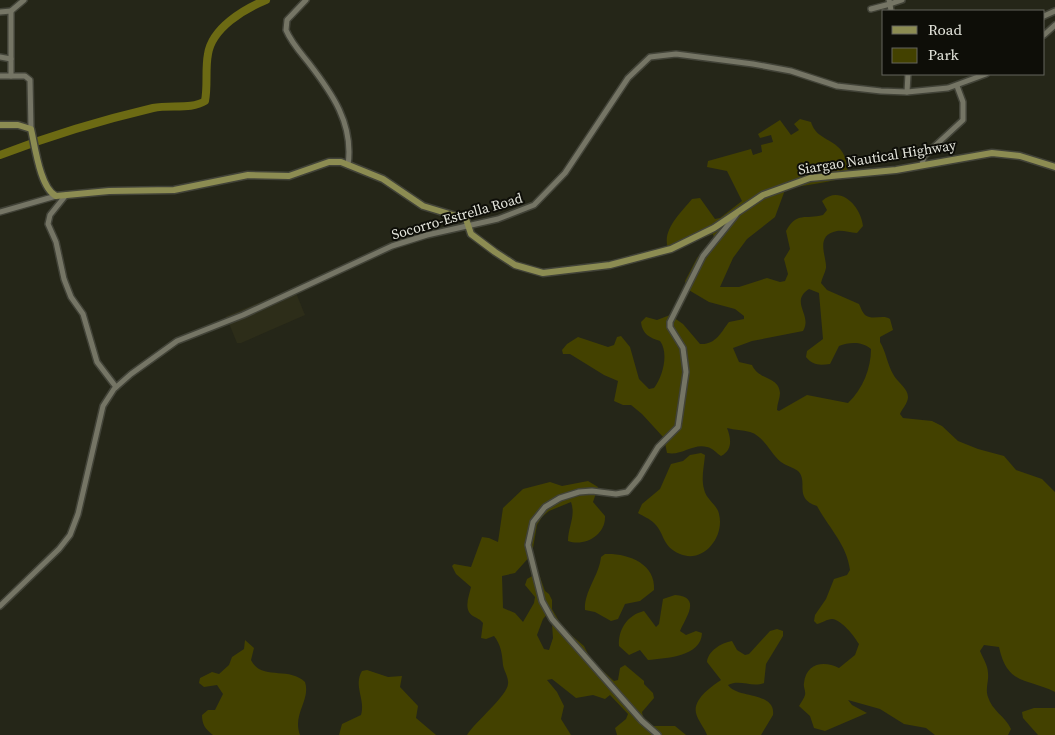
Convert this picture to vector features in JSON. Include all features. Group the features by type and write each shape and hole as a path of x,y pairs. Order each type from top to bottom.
{"main road":[{"path":"0,125 18,125 32,132 46,187 56,196"},
{"name":"Siargao Nautical Highway","path":"56,196 174,190 248,175 289,176 329,162 348,165 383,179 423,206 466,218 474,236 509,262 543,273 610,265 659,253 694,239 736,215 764,195 810,178 922,165 983,154 1001,153 1020,156 1055,167"}],"street":[{"path":"0,12 11,11 24,0"},
{"path":"306,0 287,20 286,30 336,102 348,134 348,165"},
{"path":"871,9 889,2 902,0"},
{"path":"11,11 11,76"},
{"path":"1045,35 1055,25"},
{"name":"Socorro-Estrella Road","path":"0,606 59,549 70,535 78,514 101,413 116,387 145,362 177,341 243,315 403,242 519,212 540,200 578,157 628,78 646,60 654,56 676,54 791,71 849,88 907,92 957,86 984,75"},
{"path":"0,57 11,59"},
{"path":"907,92 908,75"},
{"path":"0,76 25,76 30,80 32,132"},
{"path":"922,165 924,156 963,120 963,102 957,86"},
{"path":"66,195 50,215 48,224 56,242 64,279 71,296 83,314 97,362 116,387"},
{"path":"0,212 56,196"},
{"path":"658,735 586,657 545,607 532,564 528,545 529,533 538,514 560,498 586,492 616,494 627,492 639,478 658,447 674,434 680,417 686,372 683,348 670,327 670,322 703,256 736,215"}],"shaded area":[{"path":"294,288 305,315 241,343 237,343 226,316"}],"green space":[{"path":"800,119 811,122 820,135 838,147 847,162 848,175 836,180 785,190 775,217 747,239 733,258 720,287 739,287 767,278 780,282 785,281 788,274 784,259 790,249 786,231 790,225 798,218 823,215 827,210 822,201 829,196 842,196 854,205 863,226 857,233 837,231 830,233 826,237 823,247 826,268 821,283 827,290 859,304 864,314 868,317 890,319 893,330 880,337 880,342 893,374 908,394 907,401 900,414 903,418 932,421 942,426 958,441 1004,456 1016,470 1042,479 1055,492 1055,692 1013,675 1007,669 999,647 984,645 980,651 988,670 988,697 992,706 1011,729 1008,735 935,735 926,728 904,724 880,709 848,700 852,705 867,713 825,731 814,728 810,716 799,706 805,695 805,676 812,667 817,665 827,664 839,668 855,655 859,644 840,622 830,619 817,624 814,621 815,615 826,599 834,579 847,575 850,570 845,553 837,537 817,506 805,499 801,475 798,471 781,462 755,434 727,428 730,444 728,450 721,456 711,448 702,446 678,453 667,453 664,438 642,414 631,405 623,405 614,401 618,381 604,375 570,354 563,354 562,350 567,344 578,337 608,347 614,345 617,337 621,336 630,347 639,379 649,389 654,388 662,371 664,352 660,341 650,337 643,330 641,322 646,317 657,320 670,315 683,324 700,344 706,344 714,340 721,334 729,322 744,319 744,316 735,309 709,302 687,289 685,281 697,258 714,238 713,234 669,251 667,237 673,223 692,199 700,198 715,219 720,218 742,201 727,171 707,167 708,161 751,149 753,155 762,152 761,145 773,142 771,135 760,138 758,134 780,120 791,135 799,130 794,124","holes":["809,289 819,293 823,339 807,351 806,357 820,365 830,364 839,346 860,343 871,349 868,371 862,385 848,403 807,395 779,411 777,410 779,388 773,381 759,374 752,365 739,362 733,348 752,341 803,331 805,325 801,304 803,294"]},
{"path":"701,453 705,455 703,485 705,493 718,511 720,523 719,531 710,546 704,552 689,556 680,554 669,547 654,523 638,513 642,504 660,489 671,464 683,461 690,455"},
{"path":"588,481 598,487 593,502 605,516 602,529 587,541 568,541 573,512 571,502 549,511 537,525 532,554 515,573 502,576 503,608 515,613 523,622 534,603 535,597 525,585 527,579 534,575 540,577 545,591 552,600 552,609 563,628 584,646 591,660 614,681 618,680 620,668 625,665 644,681 644,684 653,693 654,698 642,712 643,717 653,726 675,726 686,735 617,735 615,728 626,719 628,714 610,695 605,699 593,695 576,698 552,679 547,680 557,692 564,706 561,719 571,735 467,735 497,702 506,689 508,682 498,643 494,636 486,639 481,638 483,623 468,610 471,587 456,574 452,566 454,564 471,567 482,537 498,542 503,508 523,489 550,482 562,486","holes":["551,610 553,638 549,650 544,649 537,635 543,619"]},
{"path":"605,554 622,555 645,566 653,581 654,590 640,601 625,604 618,619 611,621 595,612 585,610 589,590 598,571 601,557"},
{"path":"675,595 688,600 690,604 690,609 680,631 686,635 696,631 702,633 696,647 681,655 648,660 640,650 629,655 619,646 620,634 628,620 644,611 656,627 659,624 663,599"},
{"path":"777,629 783,631 783,636 766,664 764,683 755,685 732,683 728,685 739,692 768,702 772,707 773,715 761,735 707,735 697,716 696,708 700,698 721,680 707,662 710,654 720,646 732,641 737,650 745,655 749,654 770,631"},
{"path":"245,640 254,648 251,660 261,670 291,675 305,682 306,695 298,720 300,735 213,735 204,726 202,715 208,710 215,710 223,694 217,685 204,687 199,683 200,678 212,672 219,674 229,665 232,657 244,649"},
{"path":"367,670 388,677 402,676 400,687 418,706 416,718 436,735 339,735 342,724 361,715 362,704 359,682 362,671"},
{"path":"1034,708 1055,708 1055,735 1038,735 1023,718 1022,712"}],"waterway":[{"path":"0,155 56,135 114,118 153,108 187,106 205,101 208,54 216,36 222,28 239,14 266,0"}]}
